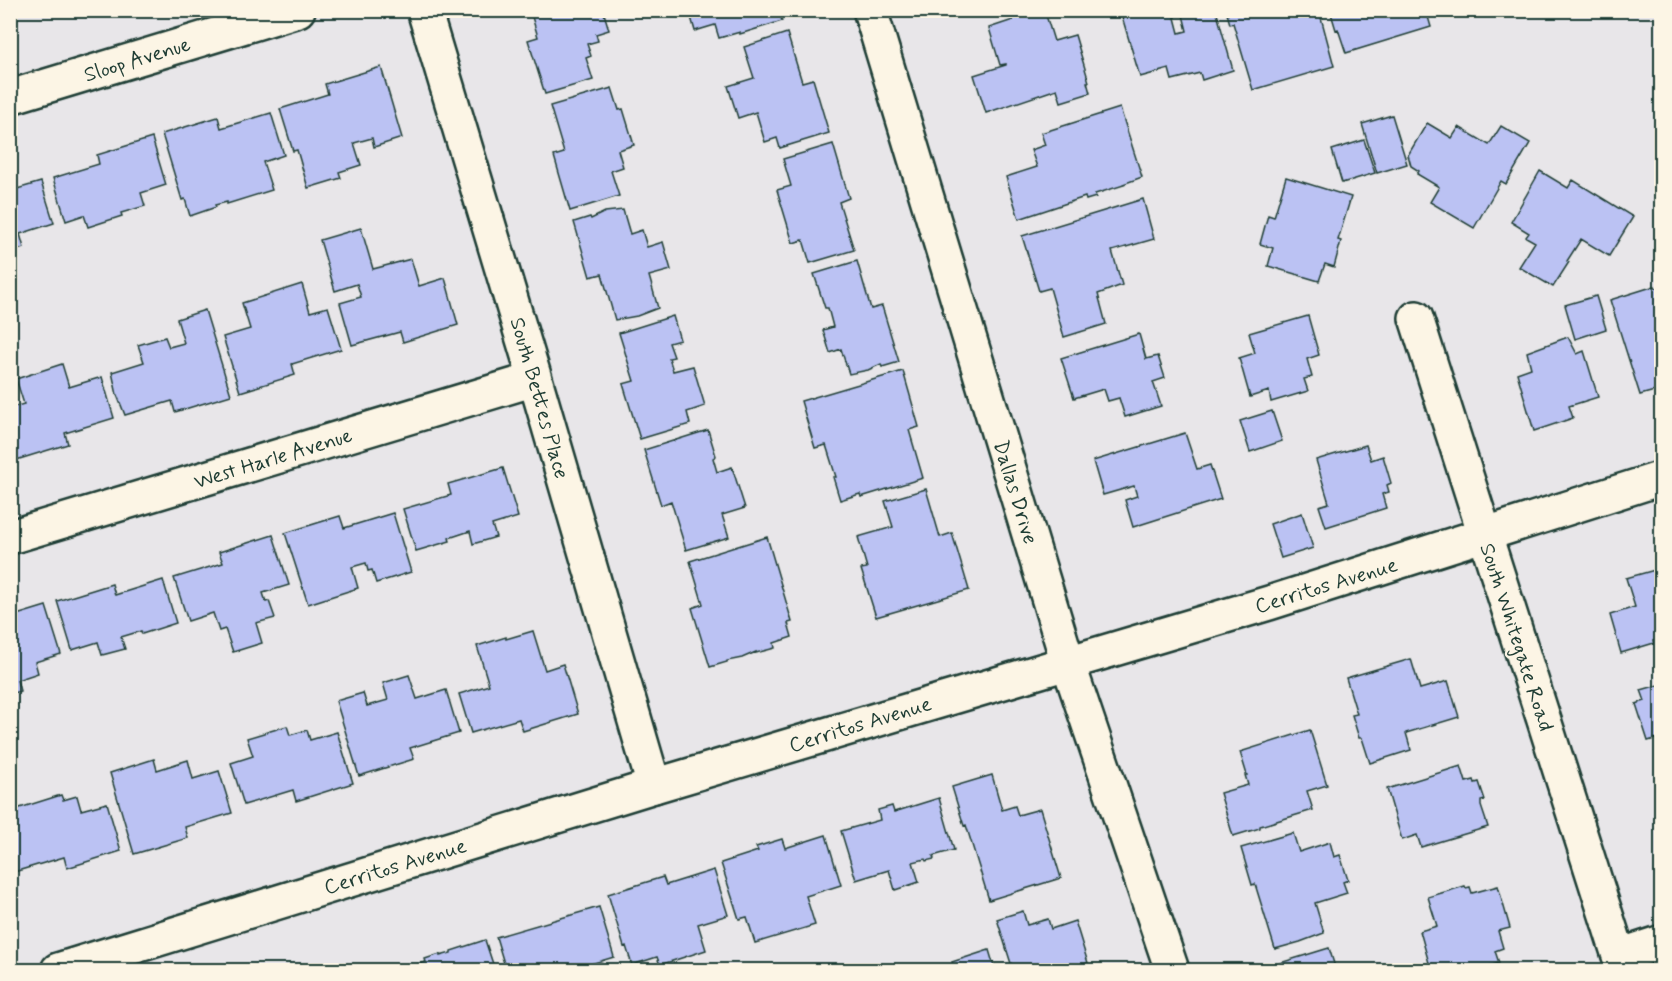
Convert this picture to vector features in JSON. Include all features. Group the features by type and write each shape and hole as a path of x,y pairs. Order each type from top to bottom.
{"street":[{"name":"Sloop Avenue","path":"10,97 298,10"},
{"name":"South Bettes Place","path":"424,10 654,786"},
{"name":"Dallas Drive","path":"870,10 1068,663 1172,970"},
{"name":"South Whitegate Road","path":"1416,318 1619,956 1662,942"},
{"name":"West Harle Avenue","path":"10,537 535,379"},
{"name":"Cerritos Avenue","path":"58,970 654,786 1269,603 1662,478"}],"building":[{"path":"530,10 603,10 609,30 596,34 598,41 587,44 591,56 586,58 593,80 545,94 528,40 538,37"},
{"path":"689,10 779,10 782,21 719,38 715,25 695,31"},
{"path":"1120,10 1173,10 1179,33 1187,31 1183,15 1198,10 1216,10 1233,70 1202,80 1200,73 1172,80 1169,69 1140,77"},
{"path":"1226,10 1319,10 1334,66 1253,90 1233,23 1230,24"},
{"path":"1330,10 1426,10 1431,27 1346,53"},
{"path":"1027,11 1029,17 1045,12 1054,41 1075,35 1090,93 1061,102 1057,89 986,113 974,75 1006,65 1000,65 989,28 1013,20 1012,16"},
{"path":"787,33 802,82 813,79 829,133 780,148 777,138 765,142 756,112 738,118 728,86 754,78 744,47"},
{"path":"381,67 402,138 374,147 372,138 354,143 361,165 339,172 341,178 308,188 297,150 293,151 280,109 328,94 325,84"},
{"path":"612,88 619,110 623,109 634,145 618,150 623,167 611,171 619,196 570,211 554,156 564,153 550,106"},
{"path":"1120,108 1142,177 1095,194 1096,197 1086,200 1085,197 1019,219 1006,177 1037,167 1031,150 1045,145 1041,133"},
{"path":"271,113 284,155 263,162 272,190 227,204 227,202 215,205 216,207 190,216 185,199 182,200 162,134 218,117 221,128"},
{"path":"1392,115 1407,164 1377,173 1362,124"},
{"path":"1427,123 1452,138 1459,127 1489,145 1501,126 1530,143 1506,184 1501,181 1474,228 1430,202 1439,187 1417,174 1419,171 1411,166 1408,155"},
{"path":"152,138 166,185 141,193 145,206 88,227 84,215 66,221 53,178 99,164 97,155"},
{"path":"1364,140 1375,173 1342,183 1332,150"},
{"path":"833,144 849,198 839,202 854,250 810,263 803,240 793,243 777,190 791,186 783,159"},
{"path":"1540,171 1568,188 1573,180 1633,217 1609,256 1581,239 1553,287 1519,267 1535,242 1526,237 1529,233 1511,222"},
{"path":"1662,172 1662,190 1655,187"},
{"path":"1286,177 1351,197 1338,240 1341,241 1334,267 1325,264 1319,281 1268,266 1273,248 1260,244 1268,215 1274,217"},
{"path":"41,182 54,223 20,234 24,248 10,252 10,191"},
{"path":"1143,199 1154,239 1112,251 1122,285 1098,294 1106,324 1064,337 1050,288 1039,291 1022,236"},
{"path":"623,210 630,234 642,230 647,247 663,242 671,270 649,276 658,308 637,316 615,320 602,274 590,277 574,222 590,217 591,219 605,212"},
{"path":"361,228 373,269 411,259 419,286 445,278 458,325 403,342 400,332 352,345 340,303 361,297 357,284 335,291 320,240"},
{"path":"857,261 871,309 882,306 899,362 882,367 881,364 868,370 849,374 841,349 830,353 823,330 833,327 814,274"},
{"path":"302,284 310,312 328,307 341,349 292,364 295,375 240,392 223,337 250,329 242,303"},
{"path":"1655,286 1656,288 1662,287 1662,389 1640,395 1610,300"},
{"path":"1596,296 1606,329 1575,339 1565,305"},
{"path":"205,310 231,395 175,412 172,401 125,415 117,395 112,372 144,362 138,345 165,337 169,347 184,343 177,319"},
{"path":"673,316 680,340 669,343 674,357 669,358 673,371 693,366 705,406 687,412 690,424 640,439 623,384 634,381 619,333"},
{"path":"1308,316 1319,355 1307,359 1312,377 1304,379 1308,391 1271,402 1269,391 1250,397 1239,358 1255,353 1249,333"},
{"path":"1139,334 1146,359 1158,356 1165,378 1153,382 1161,406 1125,417 1119,398 1108,401 1104,389 1074,398 1061,358"},
{"path":"1568,337 1577,354 1584,351 1598,397 1569,406 1573,418 1534,431 1517,373 1531,368 1527,352"},
{"path":"62,364 69,387 102,377 114,418 65,433 68,444 13,461 10,451 10,408 24,404 16,379"},
{"path":"903,371 919,427 909,430 923,478 861,497 860,494 840,500 826,445 815,448 801,401"},
{"path":"1272,411 1282,441 1250,452 1240,421"},
{"path":"708,430 716,456 713,458 717,472 732,467 745,508 722,515 729,537 686,550 671,501 661,505 644,450"},
{"path":"1185,433 1197,469 1210,465 1221,499 1133,527 1125,500 1137,496 1134,486 1103,495 1093,461"},
{"path":"1366,445 1371,460 1383,456 1391,483 1387,485 1389,492 1382,494 1386,508 1326,527 1319,506 1329,503 1316,460"},
{"path":"503,468 518,517 492,525 496,537 473,544 470,531 449,538 450,541 416,551 403,509 451,495 448,484"},
{"path":"926,489 940,537 952,533 969,590 876,617 861,569 867,568 858,537 893,527 885,501"},
{"path":"393,513 411,572 376,583 372,570 368,571 366,563 352,567 358,588 308,604 285,533 340,516 344,528"},
{"path":"1302,513 1313,548 1281,558 1270,524"},
{"path":"273,535 289,585 263,593 266,602 269,601 275,618 256,623 262,643 233,652 225,629 219,631 213,613 188,621 174,578 223,563 219,552"},
{"path":"767,537 792,622 788,623 792,637 774,643 775,648 710,667 692,608 703,604 690,561"},
{"path":"1662,568 1662,638 1653,641 1654,643 1621,653 1610,615 1635,607 1626,578"},
{"path":"163,580 176,623 142,634 141,631 121,637 125,649 102,655 98,642 72,650 57,601 112,584 115,595"},
{"path":"46,606 61,654 35,662 38,673 17,680 20,691 10,694 10,617"},
{"path":"533,631 545,670 563,664 578,714 523,731 519,719 471,733 459,694 489,685 477,646"},
{"path":"1411,659 1420,689 1448,681 1459,717 1406,733 1411,750 1370,763 1352,715 1357,714 1346,678"},
{"path":"409,675 417,699 446,690 459,733 410,748 414,759 359,776 336,701 363,693 367,706 388,700 383,683"},
{"path":"1662,684 1662,750 1658,738 1648,741 1636,704 1645,701 1641,690"},
{"path":"287,726 290,735 307,730 310,740 337,732 353,783 296,801 293,790 244,805 231,763 253,756 247,738"},
{"path":"1310,730 1327,785 1307,791 1313,810 1233,836 1220,793 1248,785 1240,752"},
{"path":"154,759 157,770 188,760 193,779 219,771 232,813 185,827 188,838 134,854 110,773"},
{"path":"1461,766 1466,782 1474,780 1475,783 1479,782 1485,800 1481,801 1481,806 1488,827 1421,847 1417,835 1402,840 1387,789"},
{"path":"992,775 1002,810 1015,806 1018,815 1040,809 1061,878 989,900 952,787"},
{"path":"61,795 63,800 77,796 81,810 107,803 121,851 67,868 64,857 14,872 10,860 10,811"},
{"path":"939,798 954,850 933,856 934,859 913,862 919,882 895,890 889,870 856,880 841,831 880,820 878,810 892,806 894,812"},
{"path":"1293,833 1299,852 1330,842 1334,857 1340,855 1348,880 1343,882 1347,893 1315,903 1324,933 1275,949 1241,848"},
{"path":"826,835 841,885 806,896 815,925 755,943 747,917 739,919 721,863 758,851 756,847 782,839 785,848"},
{"path":"714,870 728,915 698,924 706,950 660,965 657,957 632,965 626,946 624,947 608,894 663,877 666,885"},
{"path":"1465,886 1470,887 1472,893 1498,886 1510,928 1498,931 1503,948 1495,951 1499,963 1474,970 1431,970 1420,931 1437,926 1428,897"},
{"path":"599,907 614,957 575,970 506,970 496,937"},
{"path":"1023,911 1027,925 1048,919 1051,929 1075,921 1088,963 1068,970 1013,970 997,919"},
{"path":"485,940 495,970 397,970 426,962 425,959 451,953 451,951"},
{"path":"1329,948 1336,970 1282,970 1280,963"},
{"path":"989,950 995,970 933,970 953,964 952,962"}]}
